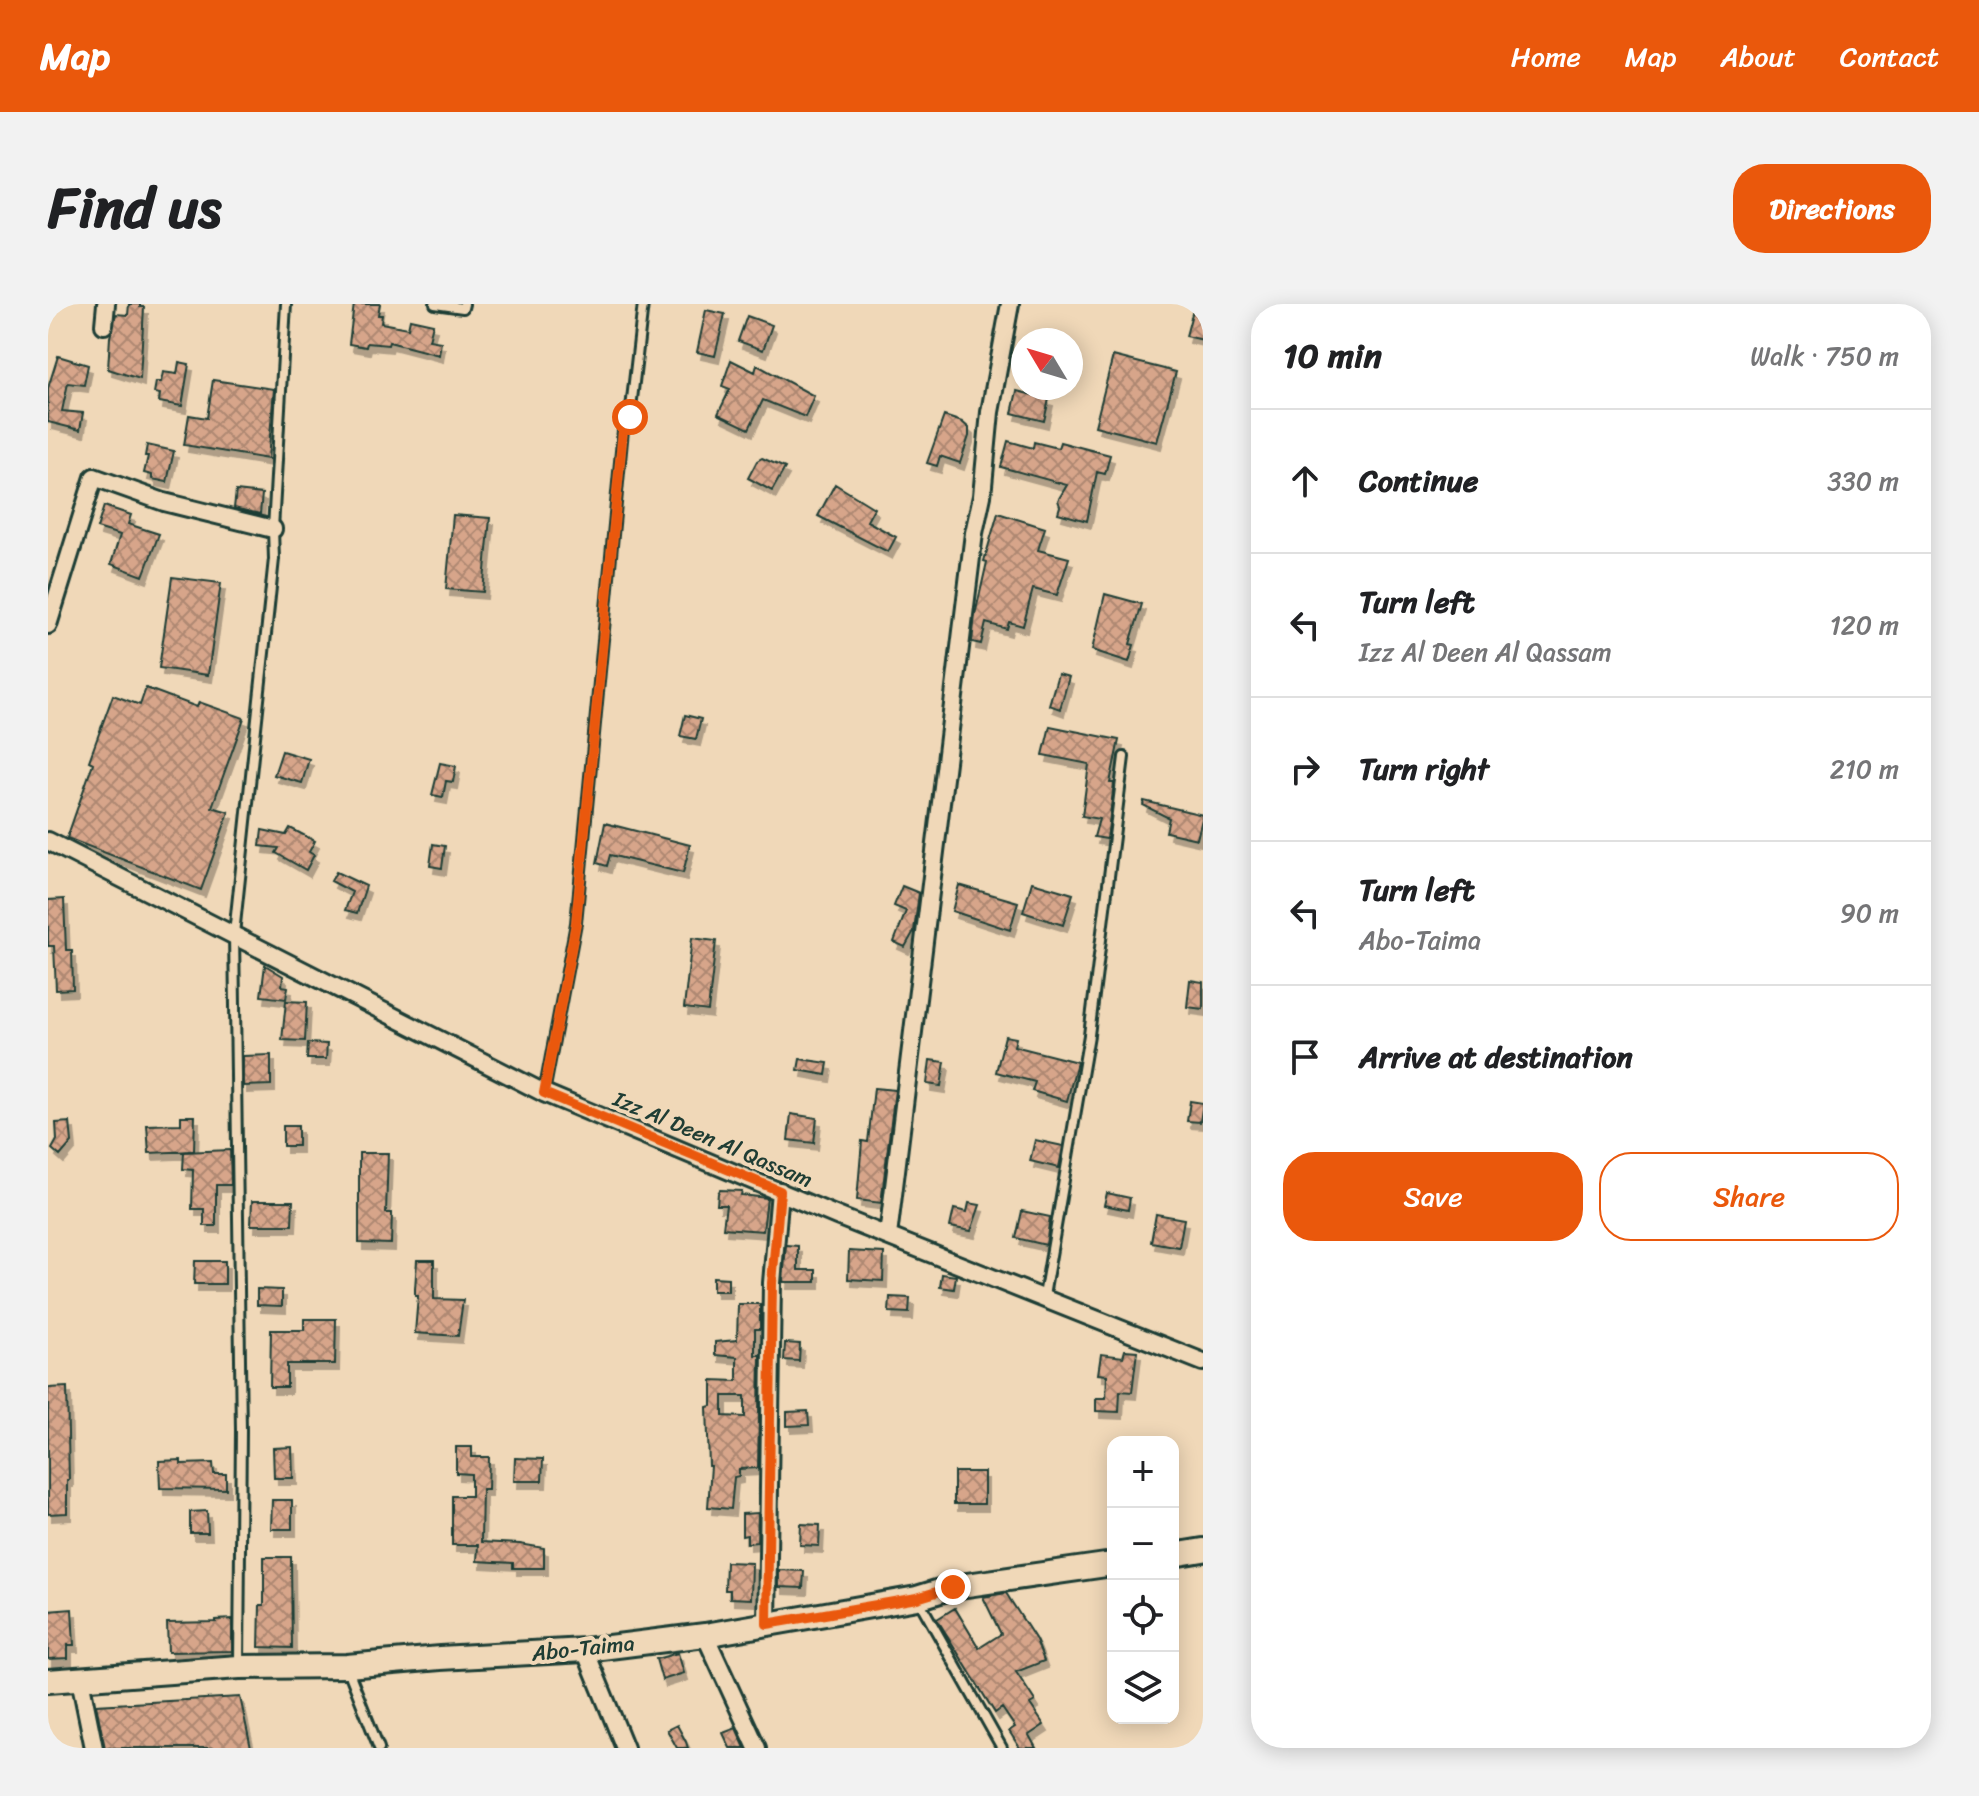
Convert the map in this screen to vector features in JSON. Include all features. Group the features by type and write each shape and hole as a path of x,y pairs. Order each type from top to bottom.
{"street":[{"path":"104,325 106,304"},
{"path":"888,1236 974,533 982,496 990,412 1010,304"},
{"path":"48,625 94,477 164,502 273,529"},
{"name":"Izz Al Deen Al Qassam","path":"48,841 544,1093 1203,1362"},
{"path":"767,1624 772,1283 780,1191"},
{"path":"1179,1554 1203,1550"},
{"name":"Abo-Taima","path":"48,1681 239,1667 347,1666 585,1650 705,1635 917,1598 953,1587 1107,1565"},
{"path":"705,1635 757,1748"},
{"path":"585,1650 625,1748"},
{"path":"80,1679 94,1748"}],"lane":[{"path":"239,1667 241,1430 234,934 274,559 273,529 286,304"},
{"path":"435,304 463,308 464,304"},
{"path":"544,1093 576,923 623,430 630,417 643,304"},
{"path":"1044,1296 1089,1035 1124,757"},
{"path":"917,1598 1002,1748"},
{"path":"347,1666 379,1748"}],"building":[{"path":"129,304 144,307 140,379 108,369 110,337 116,314 128,315"},
{"path":"354,304 380,304 378,315 382,315 381,323 408,328 410,319 433,324 429,340 441,342 439,355 389,342 388,345 367,343 366,347 349,344"},
{"path":"1194,306 1203,308 1203,340 1186,336"},
{"path":"706,310 725,314 715,356 697,352"},
{"path":"747,316 772,325 763,350 738,341"},
{"path":"58,356 88,365 84,385 68,383 62,411 83,413 80,430 48,422 48,388"},
{"path":"1113,356 1176,372 1157,442 1095,426"},
{"path":"731,360 755,372 757,365 814,396 805,417 763,400 749,429 718,414 730,389 722,386"},
{"path":"179,362 189,364 182,406 159,402 160,394 154,393 156,382 161,382 163,372 177,374"},
{"path":"213,380 274,389 268,459 184,445 189,415 207,418"},
{"path":"1015,400 1049,400 1044,421 1012,413"},
{"path":"944,416 962,422 969,428 969,436 960,463 940,456 937,466 927,463"},
{"path":"1008,441 1033,448 1034,442 1058,448 1060,442 1110,455 1105,474 1097,472 1087,521 1058,513 1058,500 1067,485 1001,467"},
{"path":"147,445 174,451 167,482 152,479 152,475 144,473"},
{"path":"762,458 785,468 772,491 748,478"},
{"path":"835,484 874,508 867,521 896,537 888,552 818,516"},
{"path":"236,491 262,494 260,514 234,508"},
{"path":"104,506 131,515 128,524 159,534 143,576 111,564 120,535 97,528"},
{"path":"998,513 1045,528 1038,550 1069,558 1057,595 1033,589 1023,626 1009,622 1007,629 986,623 981,644 972,642 975,615 987,562 984,561"},
{"path":"453,515 490,518 483,592 446,589"},
{"path":"172,577 221,583 208,675 159,668"},
{"path":"1105,594 1142,604 1130,644 1134,645 1129,662 1092,650"},
{"path":"1058,674 1069,677 1060,709 1049,705"},
{"path":"146,688 197,707 199,702 244,718 212,807 229,812 201,890 67,838 93,763 89,761 113,695 140,705"},
{"path":"685,715 701,719 696,739 680,736"},
{"path":"1050,726 1119,740 1110,783 1114,783 1107,839 1094,837 1099,819 1082,816 1089,764 1043,755"},
{"path":"282,751 309,759 302,783 274,775"},
{"path":"440,763 456,766 453,782 446,781 443,797 432,795"},
{"path":"1144,801 1203,815 1197,839 1166,832 1169,818 1143,805"},
{"path":"605,823 690,845 683,873 610,855 607,866 597,863"},
{"path":"290,828 315,841 309,852 314,855 306,870 276,853 279,848 260,846 262,830 286,835"},
{"path":"433,844 445,846 442,868 430,866"},
{"path":"336,872 366,886 357,913 345,910 352,892 331,881"},
{"path":"1032,882 1073,894 1063,925 1023,912"},
{"path":"959,885 1018,902 1010,930 952,911"},
{"path":"902,886 919,893 914,931 905,947 894,942 906,911 894,906"},
{"path":"64,899 66,950 72,950 73,989 56,990 54,946 48,946 48,900"},
{"path":"692,938 716,941 708,1011 684,1008"},
{"path":"265,965 283,976 282,986 288,987 286,999 261,996"},
{"path":"1190,980 1203,982 1203,1009 1187,1007"},
{"path":"286,1001 307,1002 305,1041 282,1040"},
{"path":"1005,1036 1016,1038 1014,1046 1077,1062 1067,1101 1032,1091 1035,1082 996,1072"},
{"path":"308,1043 327,1044 326,1059 307,1059"},
{"path":"271,1055 271,1085 243,1086 243,1056"},
{"path":"800,1059 828,1063 826,1075 798,1070"},
{"path":"930,1060 945,1062 941,1086 927,1084"},
{"path":"874,1088 895,1090 881,1203 857,1200 862,1141 868,1142"},
{"path":"1190,1101 1203,1103 1200,1122 1187,1121"},
{"path":"791,1114 817,1118 814,1143 788,1140"},
{"path":"181,1116 195,1116 194,1151 149,1153 147,1125 181,1124"},
{"path":"70,1122 72,1142 60,1156 52,1149 57,1140 56,1123"},
{"path":"283,1126 298,1126 298,1146 283,1146"},
{"path":"1035,1140 1063,1146 1059,1168 1030,1161"},
{"path":"230,1150 231,1185 216,1185 216,1226 204,1226 204,1209 192,1209 193,1170 183,1169 184,1152"},
{"path":"359,1153 388,1153 386,1213 392,1213 391,1244 359,1243"},
{"path":"720,1190 742,1191 741,1195 767,1198 763,1231 723,1228 726,1205 717,1205"},
{"path":"1107,1193 1130,1198 1128,1210 1104,1205"},
{"path":"252,1201 293,1201 292,1225 251,1225"},
{"path":"969,1203 980,1205 971,1231 950,1227 954,1209 967,1212"},
{"path":"1022,1211 1050,1217 1046,1245 1016,1238"},
{"path":"1156,1214 1184,1219 1179,1247 1151,1242"},
{"path":"786,1245 798,1246 798,1270 816,1270 816,1282 783,1282"},
{"path":"849,1251 884,1253 883,1281 848,1279"},
{"path":"417,1260 434,1260 434,1299 463,1300 458,1336 415,1333"},
{"path":"195,1261 225,1261 225,1284 194,1284"},
{"path":"942,1274 956,1276 954,1289 940,1287"},
{"path":"713,1277 728,1278 728,1291 713,1291"},
{"path":"257,1289 282,1290 282,1306 257,1305"},
{"path":"890,1297 910,1298 909,1313 889,1312"},
{"path":"738,1304 760,1304 760,1329 755,1329 755,1355 760,1355 758,1468 739,1469 739,1476 734,1477 731,1509 708,1507 711,1466 707,1407 712,1406 712,1380 737,1381 737,1357 715,1355 715,1342 737,1340","holes":["723,1396 745,1396 745,1417 723,1416"]},
{"path":"304,1319 336,1319 335,1364 287,1364 287,1387 270,1387 271,1330 304,1330"},
{"path":"785,1343 800,1344 799,1361 784,1360"},
{"path":"1125,1350 1137,1351 1132,1392 1120,1391 1119,1412 1096,1411 1096,1398 1106,1398 1107,1375 1098,1374 1101,1354 1123,1357"},
{"path":"67,1387 67,1513 48,1514 48,1388"},
{"path":"808,1411 809,1425 787,1426 787,1412"},
{"path":"292,1447 293,1478 274,1478 273,1448"},
{"path":"456,1447 472,1447 472,1457 489,1457 488,1489 482,1489 481,1542 544,1548 544,1568 513,1568 513,1563 477,1561 478,1545 452,1545 452,1496 471,1496 471,1474 456,1473"},
{"path":"515,1458 543,1459 542,1481 514,1481"},
{"path":"181,1460 181,1464 213,1463 214,1474 226,1474 226,1489 160,1488 159,1461"},
{"path":"954,1472 984,1472 984,1504 954,1504"},
{"path":"272,1500 292,1500 292,1529 271,1529"},
{"path":"207,1511 208,1533 190,1533 190,1512"},
{"path":"758,1513 757,1542 747,1543 747,1535 742,1536 742,1514"},
{"path":"801,1524 820,1525 819,1546 800,1545"},
{"path":"264,1557 291,1557 292,1648 259,1647 260,1605 264,1605"},
{"path":"726,1562 752,1563 751,1599 730,1598 730,1590 725,1590"},
{"path":"779,1570 804,1571 803,1588 779,1587"},
{"path":"1006,1593 1036,1640 1044,1661 1016,1672 1035,1701 1030,1704 1044,1725 1029,1735 1036,1748 1020,1748 1009,1731 1015,1727 1002,1708 995,1713 937,1619 955,1608 979,1648 1001,1634 983,1597"},
{"path":"72,1609 74,1645 68,1645 68,1658 48,1659 48,1611"},
{"path":"232,1619 232,1651 168,1652 167,1623"},
{"path":"678,1653 684,1673 662,1680 656,1659"},
{"path":"240,1697 251,1748 105,1748 96,1705"},
{"path":"677,1725 688,1748 677,1748 667,1730"},
{"path":"736,1728 745,1748 730,1748 723,1733"}],"route":[{"path":"630,417 623,430 576,923 544,1093 780,1191 772,1283 767,1624 917,1598 953,1587"}]}
